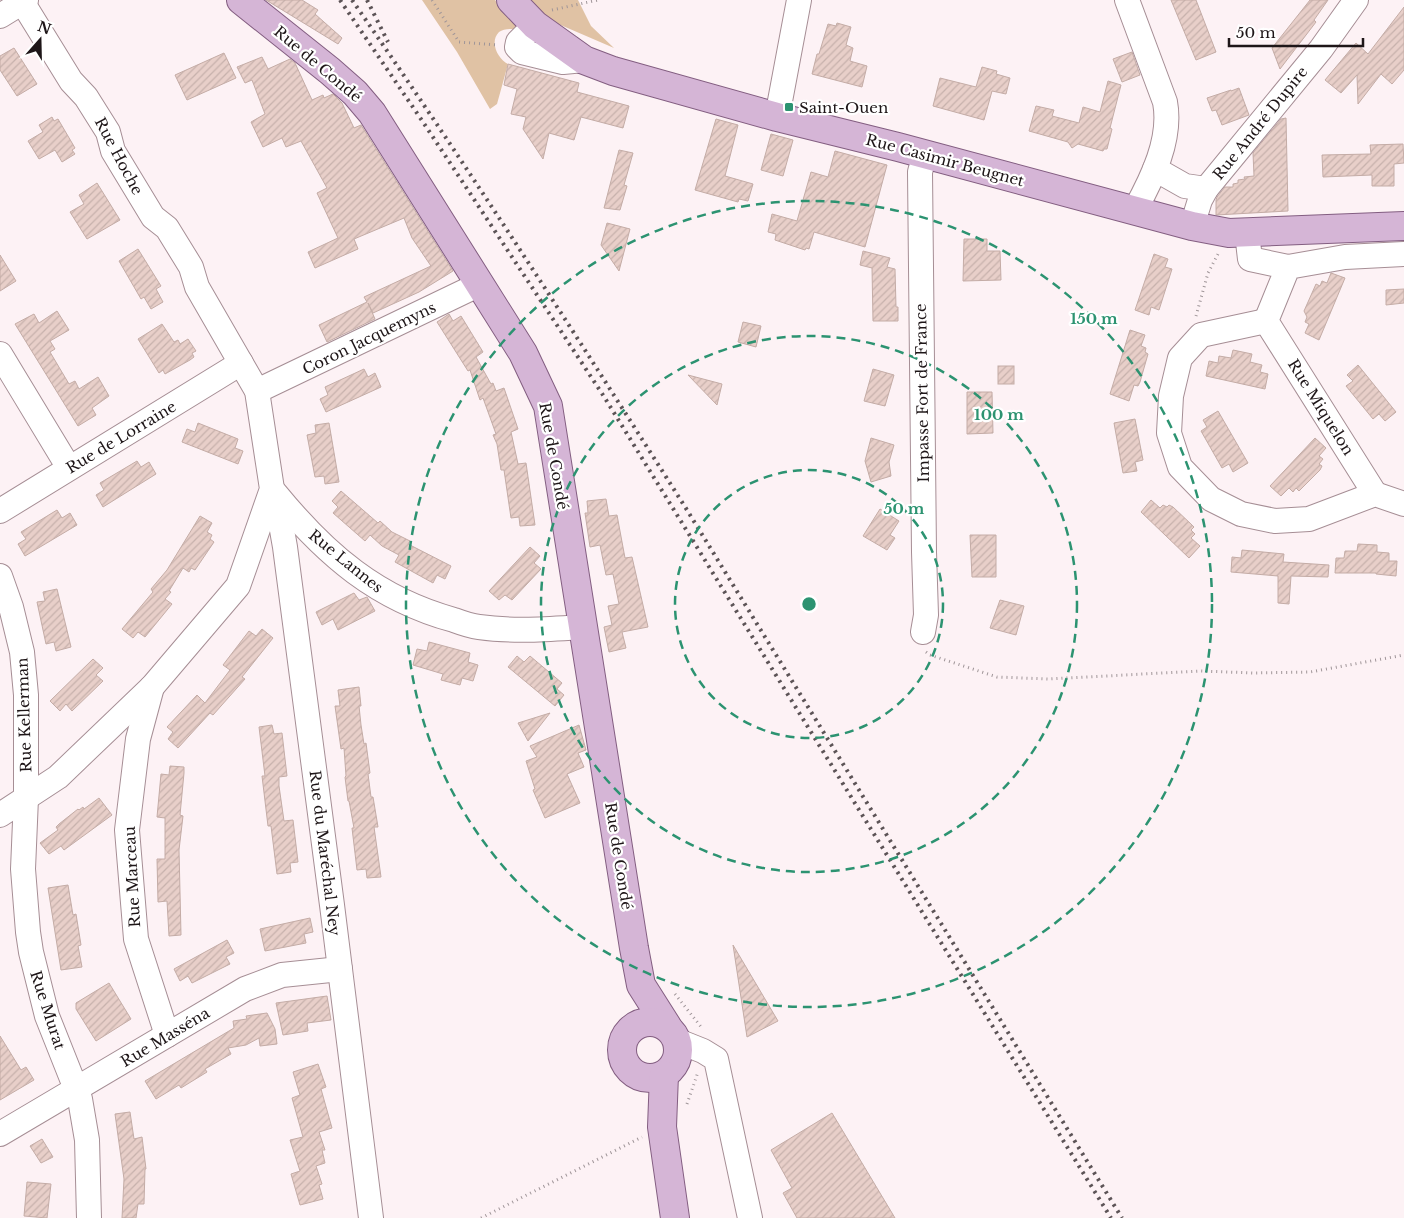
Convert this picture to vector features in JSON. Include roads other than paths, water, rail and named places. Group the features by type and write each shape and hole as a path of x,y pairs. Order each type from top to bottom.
{"main road":[{"name":"Rue de Condé","path":"241,0 330,71 362,100 372,113 523,353 548,406 641,985 633,1027"},
{"name":"Rue Casimir Beugnet","path":"524,14 584,60 614,71 777,117 925,154 1192,226 1238,233 1404,226"},
{"name":"Rue de Condé","path":"641,985 672,1034"},
{"path":"650,1021 672,1034 679,1051 677,1061 671,1069 654,1076 635,1073 628,1068 622,1051 623,1042 633,1027 641,1022 650,1021"},
{"path":"654,1076 675,1218"}],"street":[{"path":"777,117 799,0"},
{"path":"1127,0 1167,110 1165,136 1155,169 1135,210"},
{"name":"Rue André Dupire","path":"1192,226 1200,200 1206,189 1321,49 1356,0"},
{"path":"0,16 23,1"},
{"name":"Rue Hoche","path":"23,1 71,81 86,97 108,132 114,151 153,217 167,228 191,267 196,286 257,391"},
{"path":"524,14 517,47 522,52 563,62 584,60"},
{"name":"Impasse Fort de France","path":"923,632 926,615 920,172 925,154"},
{"path":"1155,169 1185,186 1206,189"},
{"path":"1238,233 1250,259 1288,267 1344,257 1404,254"},
{"path":"1288,267 1266,321 1201,335 1180,358 1171,396 1169,433 1180,467 1211,499 1241,514 1274,521 1309,519 1375,494 1404,504"},
{"name":"Coron Jacquemyns","path":"257,391 480,284"},
{"name":"Rue Miquelon","path":"1266,321 1375,494"},
{"path":"0,354 70,468"},
{"name":"Rue de Lorraine","path":"0,511 241,363"},
{"name":"Rue du Maréchal Ney","path":"257,391 272,489 284,538 371,1218"},
{"path":"0,815 58,777 152,687 238,586 272,489"},
{"name":"Rue Lannes","path":"272,489 298,521 323,545 372,585 401,602 432,614 479,627 537,631 582,627"},
{"name":"Rue Kellerman","path":"0,576 12,607 22,652 26,695 26,798"},
{"name":"Rue Marceau","path":"152,687 138,739 127,830 136,939 167,1035"},
{"name":"Rue Murat","path":"26,798 23,869 28,932 47,1016 80,1098 87,1140 89,1218"},
{"name":"Rue Masséna","path":"0,1134 245,989 282,975 340,969"},
{"path":"672,1034 716,1059 750,1218"}],"railway":[{"path":"340,0 603,395 1111,1218"},
{"path":"352,0 522,253 687,510 1122,1218"},
{"path":"367,0 388,42"}],"place":[{"name":"Saint-Ouen","path":"789,107"}]}
